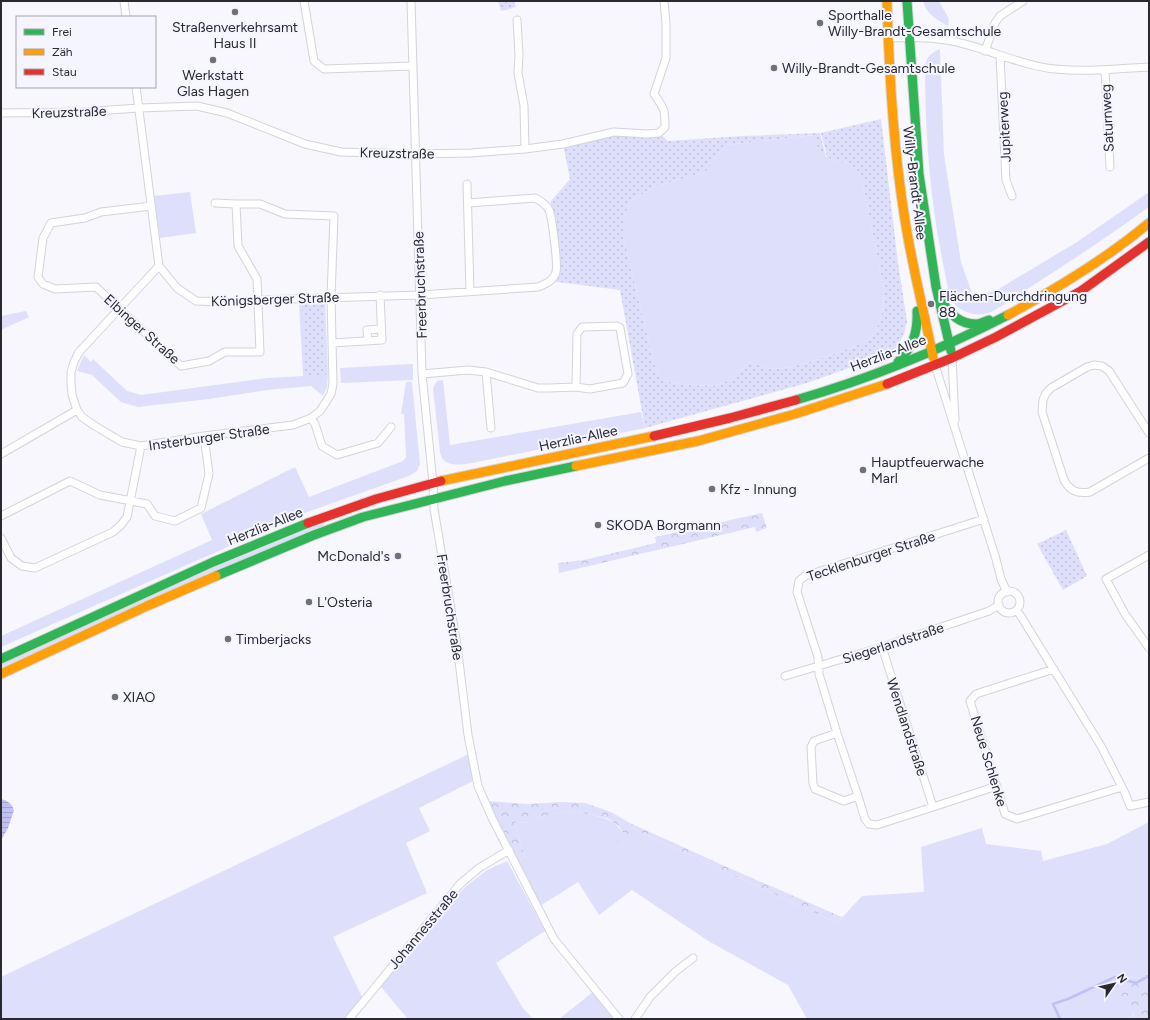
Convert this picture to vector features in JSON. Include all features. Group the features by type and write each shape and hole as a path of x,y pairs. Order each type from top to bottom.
{"main road":[{"name":"Willy-Brandt-Allee","path":"887,1 891,97 898,168 912,261 935,366"},
{"name":"Willy-Brandt-Allee","path":"907,1 919,174 936,288 952,358"},
{"name":"Herzlia-Allee","path":"1,659 225,557 284,532 365,503 433,483 655,436 744,415 848,384 949,344 1009,315 1073,278 1135,235 1149,223"},
{"name":"Herzlia-Allee","path":"1,674 148,606 314,534 363,517 505,482 698,441 755,426 867,391 935,366 1081,291 1149,242"},
{"path":"893,366 907,353 914,342 917,331 918,324 912,261"},
{"path":"936,288 945,307 952,316 960,320 977,324 1009,315"}],"street":[{"path":"124,1 126,16"},
{"path":"304,1 314,61 324,69 413,66"},
{"name":"Freerbruchstraße","path":"411,1 422,374 433,483 434,509 457,645 468,735 478,786 491,817 554,939 619,1019"},
{"name":"Kreuzstraße","path":"1,113 77,112 197,106 226,113 305,144 341,152 416,154 471,153 525,149 563,144 614,132 648,134 659,133 665,127 665,113 664,108 654,94 666,58 664,1"},
{"path":"985,51 995,23 1000,16 1023,1"},
{"path":"517,20 519,55 518,73 524,106 525,149"},
{"path":"888,38 910,37 952,41 1029,64 1054,69 1105,70 1149,67"},
{"name":"Jupiterweg","path":"1000,56 1006,180 1012,196"},
{"name":"Saturnweg","path":"1105,70 1110,167"},
{"path":"1,454 77,410 72,395 71,372 79,352 159,266 136,88"},
{"path":"467,184 470,291"},
{"name":"Königsberger Straße","path":"159,266 176,288 196,301 226,302 380,295 420,295 538,287 550,281 556,272 555,248 550,211 545,204 535,198 468,203"},
{"path":"215,203 236,204 238,246 257,278 259,300"},
{"name":"Insterburger Straße","path":"77,410 82,417 110,436 122,442 142,446 204,436 293,425 311,418 320,410 331,394 333,384 331,297 334,216 285,214 260,204 236,204"},
{"name":"Elbinger Straße","path":"151,206 101,212 85,218 51,222 43,238 38,277 44,284 55,289 96,287 181,366 209,361 225,352 260,352 259,300"},
{"path":"332,343 382,340 380,295"},
{"path":"422,374 468,370 486,372 538,388 576,387 590,389 623,383 628,374 620,328 617,326 582,327 579,330 577,334 576,387"},
{"path":"368,341 367,330 381,329"},
{"path":"952,358 955,430"},
{"path":"1149,433 1109,371 1102,366 1094,365 1087,367 1051,388 1043,400 1042,412 1064,480 1068,487 1074,491 1082,494 1090,492 1149,458"},
{"path":"935,366 984,519 1001,579 1007,592"},
{"path":"486,372 491,428"},
{"path":"311,418 315,424 322,446 337,455 378,443 391,427"},
{"path":"1,516 70,481 100,495 147,504 155,516 175,521 201,508 209,474 204,436"},
{"path":"1,538 11,558 22,566 35,568 113,532 127,517 142,446"},
{"name":"Tecklenburger Straße","path":"819,667 818,657 797,592 799,582 805,576 984,519"},
{"path":"1149,555 1106,579 1125,614 1149,648"},
{"path":"1007,592 1013,592 1018,596 1020,601 1017,610 1012,613 1003,611 999,605 1001,595 1007,592"},
{"name":"Siegerlandstraße","path":"785,676 882,647 989,611 999,605"},
{"path":"1017,610 1103,750 1130,806 1149,802"},
{"name":"Wendlandstraße","path":"882,647 933,807"},
{"path":"819,667 819,674 837,733 865,819 869,824 877,825 997,786"},
{"name":"Neue Schlenke","path":"1054,669 976,694 970,701 1006,814 1017,819 1122,787"},
{"path":"837,733 814,741 811,748 814,790 844,801 858,796"},
{"name":"Johannesstraße","path":"349,1019 460,884 479,868 509,850"},
{"path":"635,1019 650,997 675,972 693,958"}],"green space":[{"path":"498,1 514,1 516,7 501,11"},
{"path":"923,1 939,1 949,19 948,26 929,13 924,6"},
{"path":"940,49 944,155 961,262 972,293 980,295 995,291 1077,242 1149,192 1149,207 1011,300 993,311 984,314 967,312 957,306 952,300 939,243 929,168 925,66 930,55"},
{"path":"881,119 898,263 907,321 904,334 897,346 891,353 807,383 645,428 620,290 550,281 556,272 550,211 551,201 570,179 563,144 614,132 659,133 668,141 820,133 826,157 820,154 814,135 726,145 705,172 657,186 642,194 631,201 623,218 623,235 654,364 658,373 664,380 674,383 715,386 728,381 752,362 770,369 794,366 821,359 847,349 867,340 874,333 881,316 884,289 861,174 850,163 837,161 827,157 821,133"},
{"path":"815,135 820,154 837,161 850,163 861,174 884,289 881,316 874,333 867,340 847,349 807,363 770,369 752,362 728,381 719,385 691,385 664,380 656,371 654,364 623,235 623,218 631,201 657,186 705,172 726,145"},
{"path":"190,192 196,233 160,238 154,196"},
{"path":"325,300 328,374 327,387 323,396 311,386 267,390 209,399 138,407 121,402 92,375 77,371 84,355 91,362 93,359 127,391 141,395 268,378 303,376 299,302"},
{"path":"323,301 326,375 305,375 302,302"},
{"path":"26,311 29,317 1,330 1,316"},
{"path":"413,364 413,380 341,383 340,368"},
{"path":"443,380 450,445 641,412 645,428 467,464 450,464 441,457 433,388 437,381"},
{"path":"406,382 412,382 420,464 417,471 409,476 307,512 1,647 1,636 212,540 201,514 295,467 309,497 403,461 406,457 404,414 401,414"},
{"path":"762,513 767,528 756,532 755,527 559,573 558,563 584,560 656,543 655,537"},
{"path":"323,523 324,525 1,668 1,664 217,566"},
{"path":"1066,530 1087,576 1063,590 1037,544"},
{"path":"469,754 473,781 419,808 430,831 406,843 427,893 333,937 362,997 344,1019 1,1019 1,977"},
{"path":"488,801 526,804 562,802 585,803 611,812 630,823 729,868 842,917 837,923 631,828 623,842 619,844 617,840 623,833 620,827 607,818 577,812 557,813 539,818 530,823 515,822 525,855 518,863"},
{"path":"577,812 609,820 619,827 623,833 631,828 837,923 862,896 924,892 921,847 982,828 986,844 1041,851 1043,861 1107,844 1149,822 1149,973 1135,978 1114,974 1135,1019 807,1019 788,985 710,942 632,890 599,915 578,882 540,906 518,863 525,855 515,822 530,823 539,818 557,813"},
{"path":"507,861 545,931 496,963 523,1008 533,1019 408,1019 381,987 434,921 464,888 487,870"},
{"path":"1149,973 1149,1019 1135,1019 1133,1013 1124,1007 1114,974 1136,978"},
{"path":"593,992 613,1019 559,1019"}],"water":[{"path":"1,799 9,803 14,810 8,828 1,840"}],"waterway":[{"path":"1060,1019 1053,1004 1068,999 1115,977 1136,983 1149,976"}],"traffic: fast":[{"path":"907,1 919,174 936,287 951,351"},
{"path":"942,301 948,310 961,321 971,324 978,324 989,320"},
{"path":"898,362 914,339 917,326 917,311"},
{"path":"796,400 850,383 904,363 1008,315"},
{"path":"216,576 314,535 363,517 505,481 576,466"},
{"path":"1,659 213,562 308,523"}],"traffic: slow":[{"path":"887,1 892,110 897,165 911,254 933,357"},
{"path":"1008,315 1099,261 1149,223"},
{"path":"576,466 698,441 795,414 887,384"},
{"path":"441,481 654,436"},
{"path":"1,674 147,606 216,576"}],"traffic: jam":[{"path":"887,384 952,358 996,337 1081,291 1149,242"},
{"path":"654,436 730,418 796,400"},
{"path":"308,523 376,499 441,481"}],"place":[{"name":"Straßenverkehrsamt Haus II","path":"235,12"},
{"name":"Sporthalle Willy-Brandt-Gesamtschule","path":"820,23"},
{"name":"Werkstatt Glas Hagen","path":"213,60"},
{"name":"Willy-Brandt-Gesamtschule","path":"774,68"},
{"name":"Flächen-Durchdringung 88","path":"931,304"},
{"name":"Hauptfeuerwache Marl","path":"863,470"},
{"name":"Kfz - Innung","path":"712,489"},
{"name":"SKODA Borgmann","path":"598,525"},
{"name":"McDonald's","path":"398,556"},
{"name":"L'Osteria","path":"309,602"},
{"name":"Timberjacks","path":"228,639"},
{"name":"XIAO","path":"115,697"}]}
